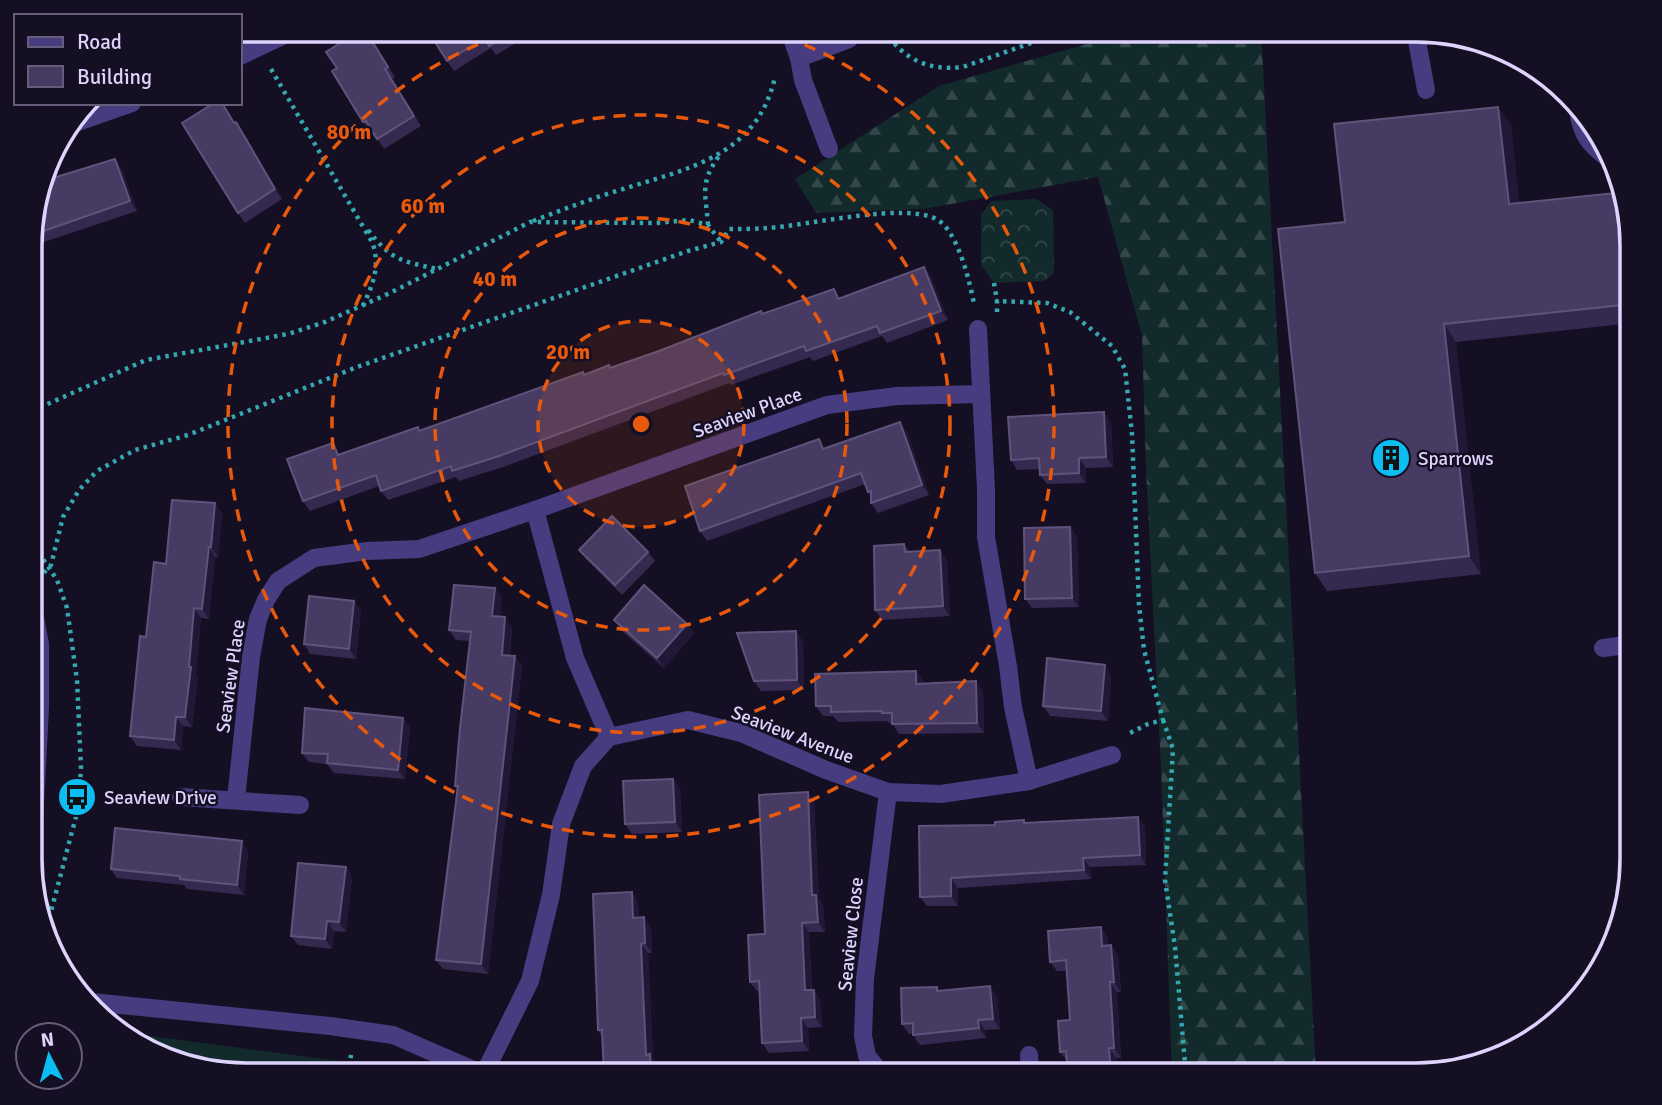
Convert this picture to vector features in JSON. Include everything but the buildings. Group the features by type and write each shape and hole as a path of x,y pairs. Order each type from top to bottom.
{"street":[{"path":"242,55 265,42"},
{"path":"793,42 803,80 829,149"},
{"path":"799,58 839,42"},
{"path":"1417,42 1426,90"},
{"path":"88,118 126,105"},
{"path":"1580,125 1595,149"},
{"path":"978,329 986,537 1013,707 1030,781"},
{"name":"Seaview Place","path":"236,799 251,657 258,619 278,581 314,558 367,551 419,549 827,405 897,396 981,394"},
{"path":"491,1063 530,981 551,895 561,824 583,766 608,737 575,658 535,510"},
{"path":"1603,648 1620,646"},
{"name":"Seaview Avenue","path":"608,737 688,720 741,733 826,770 888,792 942,794 1030,781 1112,755"},
{"name":"Seaview Close","path":"873,1063 867,1056 863,1036 865,979 888,792"},
{"path":"181,797 300,805"},
{"path":"103,1003 393,1035 457,1063"},
{"path":"1029,1055 1029,1063"}],"path":[{"path":"892,42 915,61 946,69 962,67 1034,42"},
{"path":"42,407 146,360 288,334 363,306 530,222 679,172 722,153 740,140 760,114 773,85 779,61 784,56 799,58"},
{"path":"268,65 372,242 377,260 372,285 363,306"},
{"path":"721,242 708,225 703,192 711,167 722,153"},
{"path":"42,575 51,565 63,517 79,490 97,471 135,450 188,435 357,367 637,268 721,242 729,229 768,228 897,212 920,213 940,221 951,235 970,278 978,329"},
{"path":"530,222 656,223 689,220 708,225"},
{"path":"362,221 385,250 397,259 438,269"},
{"path":"978,329 997,312 994,282"},
{"path":"997,301 1047,303 1070,312 1112,346 1125,369 1132,434 1139,605 1144,650 1173,749 1165,880 1175,947 1185,1063"},
{"path":"1112,755 1125,735 1164,720"}],"green space":[{"path":"1094,42 1262,42 1315,1063 1172,1063 1142,335 1098,177 923,209 816,213 795,179 939,86"},
{"path":"1036,199 1053,210 1054,273 1044,281 994,283 981,265 981,215 991,201"},
{"path":"144,1035 355,1063 220,1061 181,1052"}],"place":[{"name":"Sparrows","path":"1391,458"},
{"name":"Seaview Drive","path":"77,797"}]}
